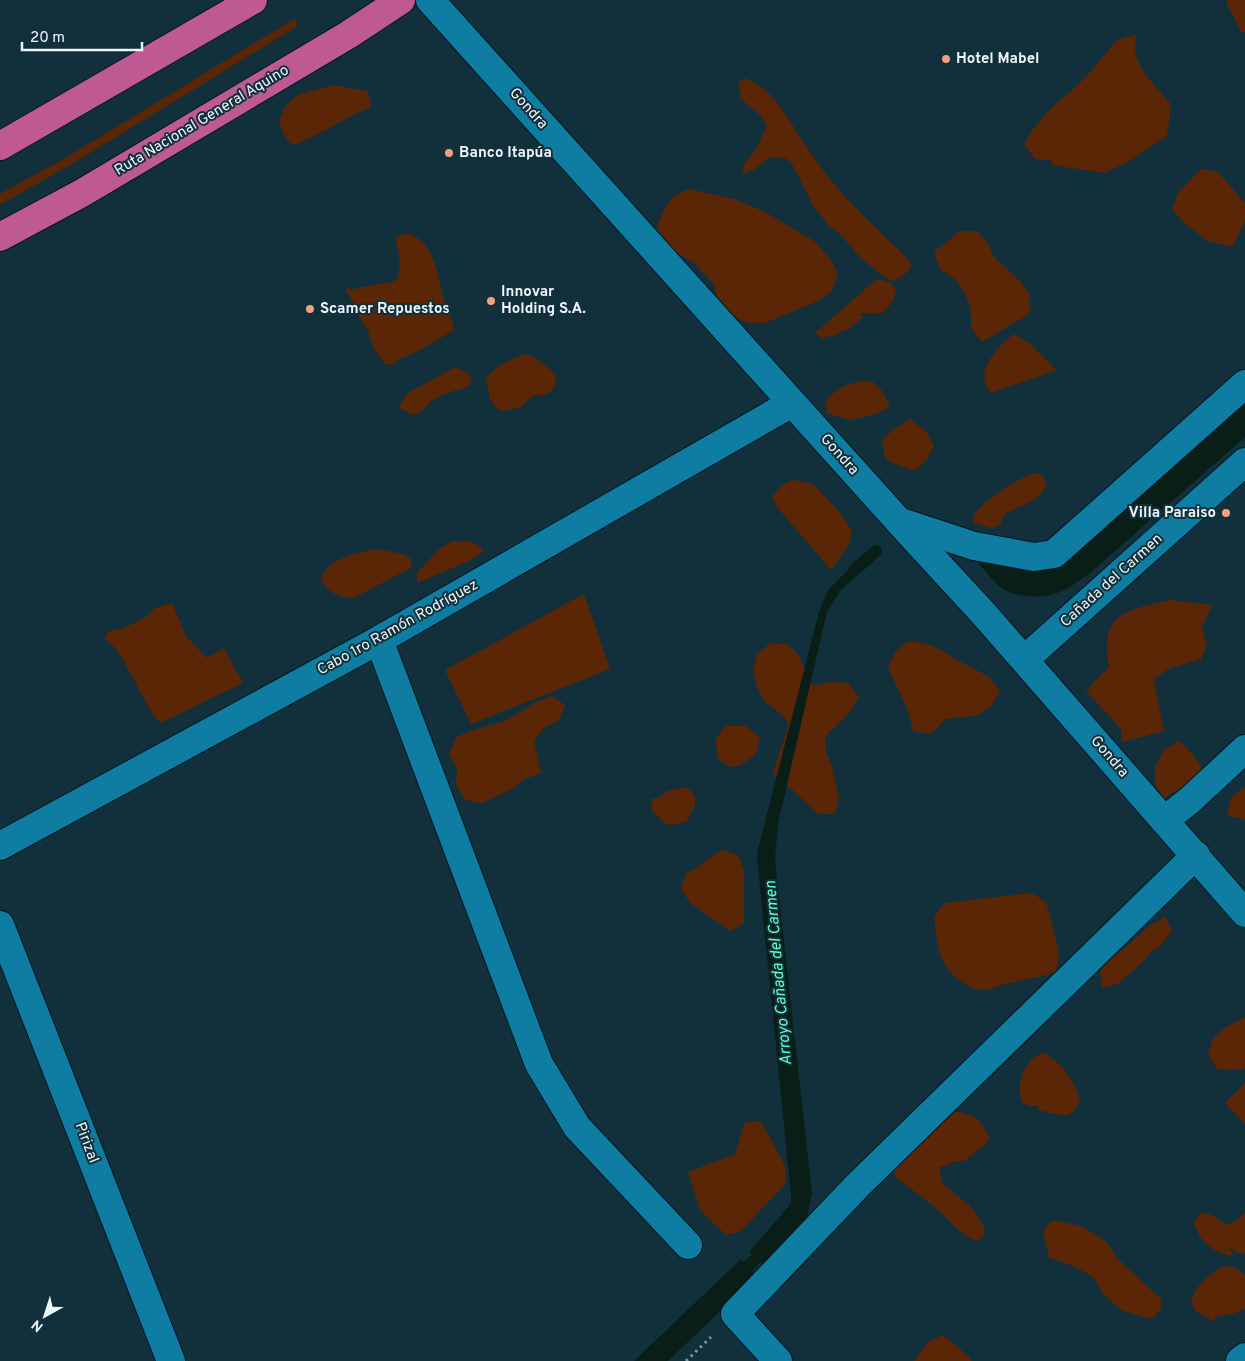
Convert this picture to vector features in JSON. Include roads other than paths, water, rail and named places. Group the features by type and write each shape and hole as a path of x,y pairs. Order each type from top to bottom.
{"highway":[{"path":"0,146 253,0"},
{"name":"Ruta Nacional General Aquino","path":"0,237 108,178 348,35 401,0"}],"street":[{"name":"Gondra","path":"430,0 792,403 984,613 1245,913"},
{"path":"905,528 974,546 1034,557 1054,554 1245,384"},
{"name":"Cabo 1ro Ramón Rodríguez","path":"0,846 380,640 792,403"},
{"name":"Cañada del Carmen","path":"1024,660 1245,462"},
{"path":"380,640 539,1064 577,1127 688,1245"},
{"path":"1165,820 1190,800 1245,749"},
{"path":"778,1361 735,1314 864,1179 1196,855"},
{"name":"Pirizal","path":"0,925 171,1361"},
{"path":"1240,1361 1245,1357"}],"water":[{"path":"1245,403 1245,437 1088,575 1065,590 1043,596 1022,596 1009,592 994,581 969,552 1074,553"},
{"path":"864,554 873,562 841,590 827,611 778,824 775,860 812,1193 805,1225 766,1267 749,1252 791,1203 791,1195 757,857 819,612 828,590"},
{"path":"741,1259 757,1276 668,1361 634,1361"}],"waterway":[{"name":"Arroyo Cañada del Carmen","path":"855,569 876,551"},
{"name":"Arroyo Cañada del Carmen","path":"736,1278 768,1247"}],"place":[{"name":"Hotel Mabel","path":"946,59"},
{"name":"Banco Itapúa","path":"449,153"},
{"name":"Innovar Holding S.A.","path":"491,301"},
{"name":"Scamer Repuestos","path":"310,309"},
{"name":"Villa Paraiso","path":"1226,513"}]}
